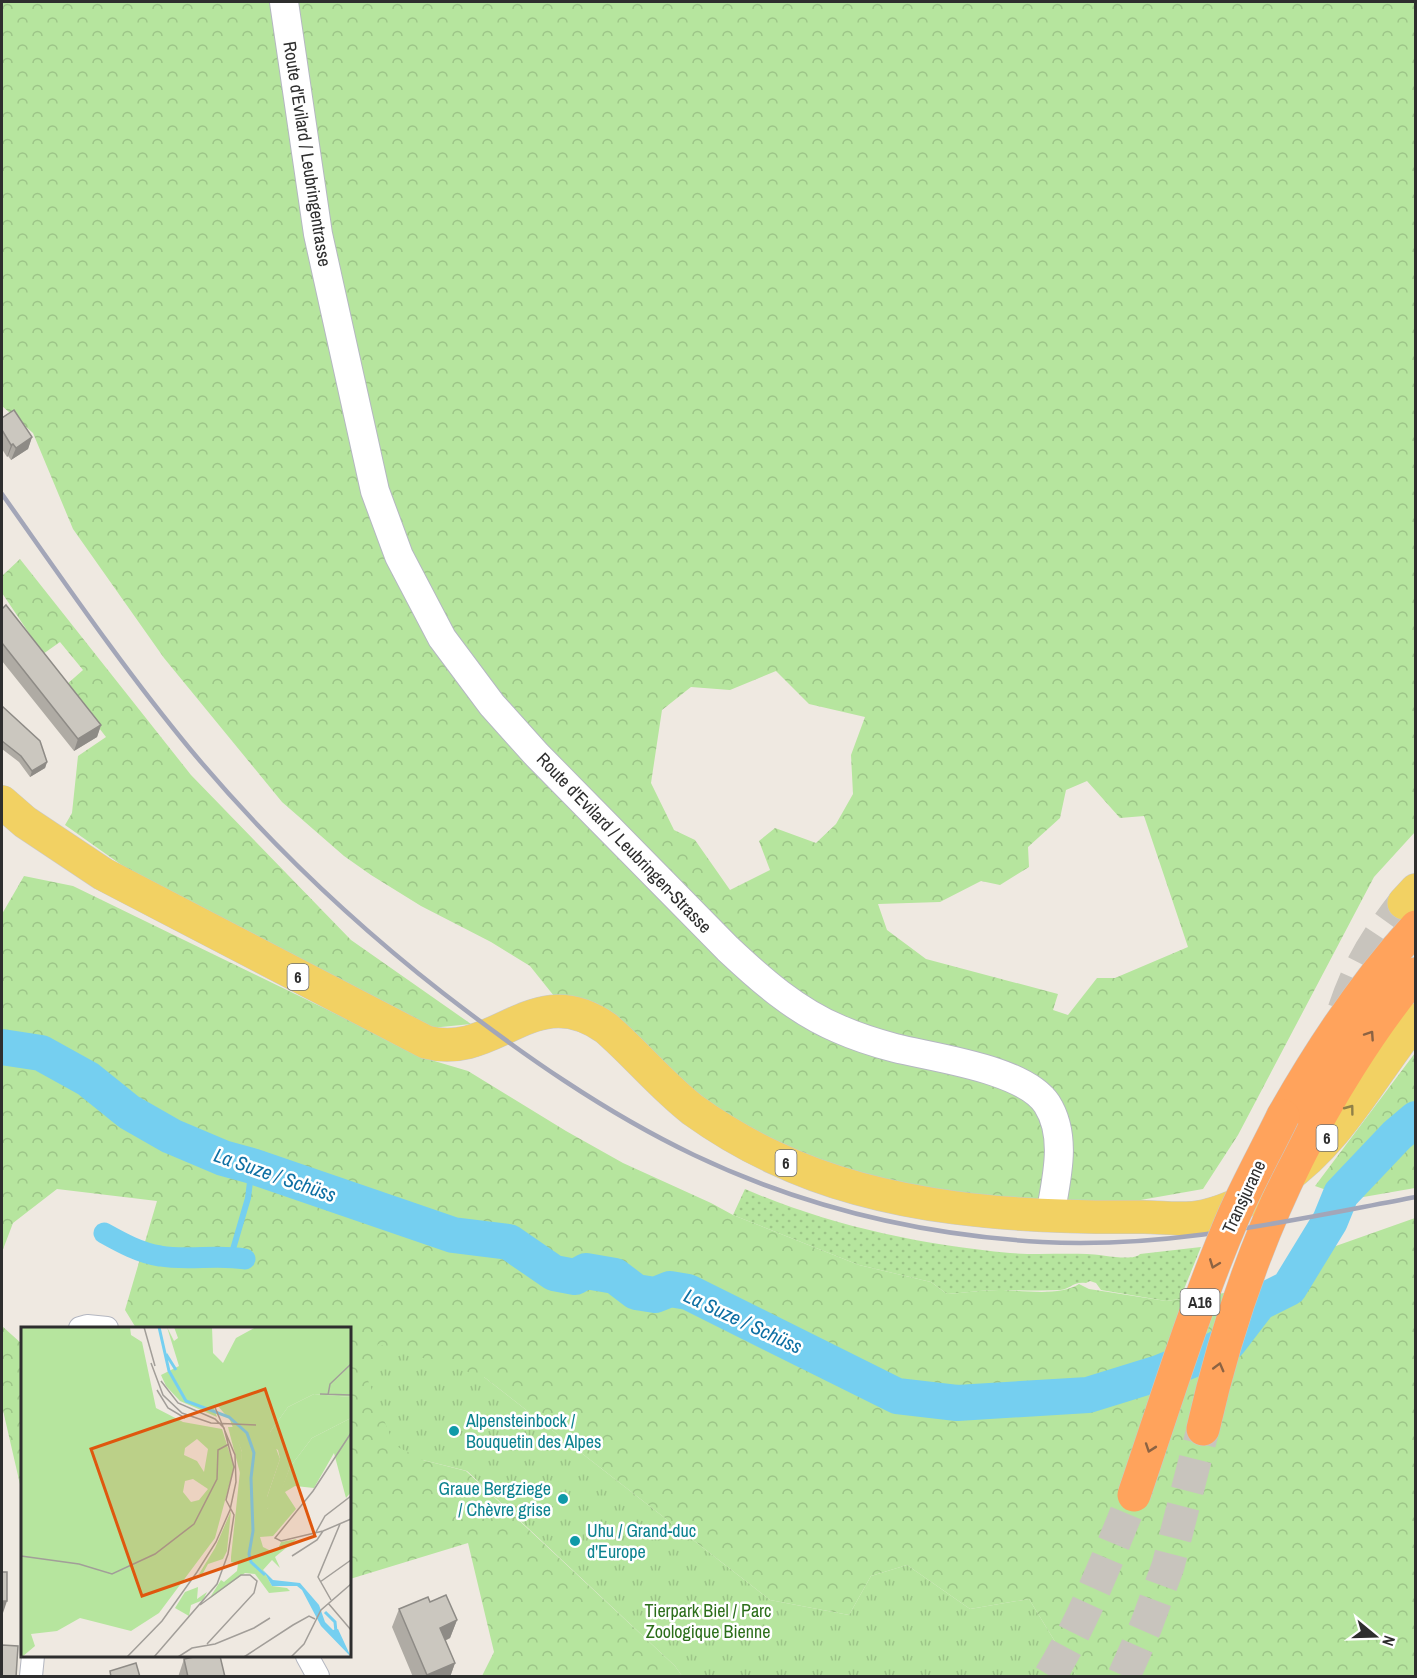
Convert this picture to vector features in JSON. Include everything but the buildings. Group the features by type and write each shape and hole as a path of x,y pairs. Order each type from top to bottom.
{"highway":[{"name":"Transjurane","path":"1133,1497 1189,1331 1221,1247 1251,1180 1303,1081 1381,967 1412,906"},
{"name":"Transjurane","path":"1203,1426 1229,1329 1245,1280 1287,1180 1318,1118 1341,1080 1383,1016 1416,974"}],"main road":[{"name":"6","path":"2,802 25,822 102,874 426,1042 444,1045 465,1043 536,1014 555,1010 577,1013 595,1020 606,1028 693,1110 743,1142 792,1166 839,1184 910,1200 979,1210 1119,1219 1144,1217 1179,1219 1204,1216 1229,1208 1272,1186 1307,1159 1349,1112 1416,1020"},
{"name":"6","path":"1144,1217 1226,1191"}],"street":[{"name":"Route d'Evilard / Leubringentrasse","path":"284,2 318,234 333,306"},
{"name":"Route d'Evilard / Leubringen-Strasse","path":"333,306 375,490 399,556 442,638 492,705 537,755 728,949 786,999 817,1019 862,1038 980,1068 1011,1078 1035,1091 1047,1104 1059,1139 1057,1175 1050,1216"},
{"path":"31,1677 33,1657"},
{"path":"308,1657 318,1677"}],"green space":[{"path":"2,2 1415,2 1415,832 1374,877 1238,1135 1203,1189 1050,1216 809,1173 566,1011 530,966 491,942 421,906 371,875 344,856 282,802 164,658 73,529 33,433 2,406","holes":["776,671 809,704 865,717 851,755 853,794 836,824 816,843 775,828 759,841 770,870 730,890 695,840 674,830 651,783 662,710 691,687 730,690","1087,781 1120,818 1144,816 1188,947 1115,978 1097,978 1068,1015 1053,1010 1058,994 926,959 887,930 878,904 940,902 981,881 1000,885 1029,867 1028,847 1060,818 1066,790"]},
{"path":"20,559 191,775 351,940 471,1024 431,1028 130,871 65,825 72,813 78,756 106,737 66,685 83,670 60,642 43,654 2,593 2,576"},
{"path":"24,876 73,886 431,1060 468,1071 623,1163 733,1215 859,1265 931,1282 947,1294 993,1290 1051,1292 1079,1284 1089,1289 1166,1301 1253,1289 1333,1247 1415,1218 1415,1676 1076,1676 1029,1599 970,1609 907,1565 871,1576 849,1615 770,1600 484,1377 423,1460 466,1471 675,1666 682,1676 482,1676 494,1652 468,1543 351,1579 351,1327 135,1327 125,1310 157,1201 57,1189 13,1223 2,1252 2,914"},
{"path":"1415,1053 1415,1188 1352,1199 1315,1186"},
{"path":"745,1189 842,1223 942,1245 1020,1254 1087,1254 1123,1258 1201,1247 1180,1299 1166,1301 1101,1290 1096,1283 1090,1281 1060,1290 993,1290 947,1294 931,1282 859,1265 733,1215"},
{"path":"2,1326 21,1343 21,1489 2,1406"},
{"name":"Tierpark Biel / Parc Zoologique Bienne","path":"378,1344 484,1377 770,1600 849,1615 871,1576 907,1565 970,1609 1029,1599 1076,1676 682,1676 675,1666 467,1471 423,1460 394,1445 367,1378"}],"waterway":[{"name":"La Suze / Schüss","path":"2,1047 41,1053 88,1079 129,1112 171,1136 223,1158 453,1235 509,1242 554,1273 575,1277 586,1271 615,1276 636,1292 655,1295 670,1289 688,1292 897,1396 957,1403 1088,1395 1159,1373 1209,1353 1229,1342 1259,1303 1289,1288 1330,1221 1341,1194 1397,1135 1416,1119"},
{"path":"231,1256 248,1198 252,1166"},
{"path":"104,1233 124,1244 153,1255 245,1259"}],"tunnel":[{"path":"1344,1010 1369,954 1404,903"},
{"path":"1124,1676 1146,1626 1168,1566 1203,1429"},
{"path":"1050,1676 1084,1611 1132,1499"}],"railway":[{"path":"2,494 165,718 248,815 310,878 409,966 503,1038 596,1101 694,1155 777,1190 820,1204 952,1233 1042,1242 1089,1243 1183,1237 1230,1231 1416,1197"}],"place":[{"name":"Alpensteinbock / Bouquetin des Alpes","path":"454,1431"},
{"name":"Graue Bergziege / Chèvre grise","path":"563,1499"},
{"name":"Uhu / Grand-duc d'Europe","path":"575,1541"}]}
